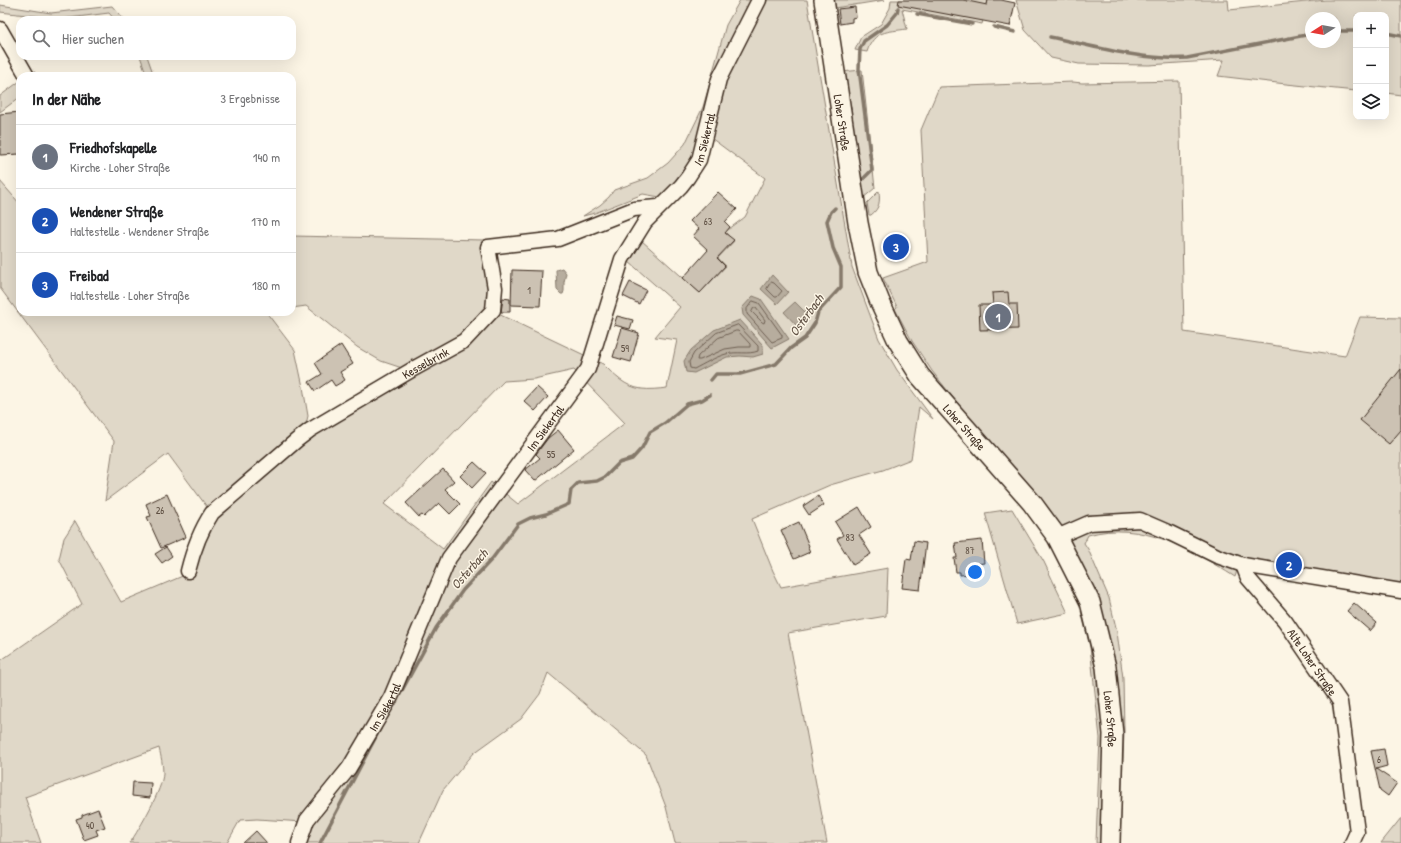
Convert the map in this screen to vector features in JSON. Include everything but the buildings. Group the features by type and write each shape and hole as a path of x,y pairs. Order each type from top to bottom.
{"street":[{"name":"Im Siekertal","path":"299,843 307,820 349,768 391,697 449,558 588,369 622,259 645,222 658,207 685,182 699,160 719,79 759,0"},
{"name":"Loher Straße","path":"824,0 858,223 868,272 880,302 898,341 920,376 948,410 1032,503 1057,537 1090,602 1106,667 1113,734 1110,843"},
{"path":"0,29 16,57"},
{"path":"18,60 25,72"},
{"name":"Kesselbrink","path":"188,571 194,548 207,520 212,513 297,440 310,430 464,341 493,310 495,288 488,247 558,239 634,210 658,207"},
{"path":"1057,537 1089,523 1140,520 1217,556 1243,565 1401,591"},
{"name":"Alte Loher Straße","path":"1243,565 1248,578 1286,621 1340,702 1357,832 1352,843"}],"shaded area":[{"path":"740,0 807,0 852,267 879,339 897,370 933,419 919,407 911,459 883,470 830,485 752,519 781,587 888,568 886,616 788,633 827,843 675,843 666,807 646,755 548,673 540,694 521,719 474,753 443,790 419,843 296,843 304,822 257,819 240,820 227,843 130,843 150,809 162,780 163,767 159,748 25,797 41,843 0,843 0,661 82,604 59,559 64,538 75,521 121,602 185,575 210,511 168,454 105,501 114,441 21,316 269,316 295,350 308,416 305,428 402,368 381,361 357,347 306,306 296,307 296,236 485,240 493,289 490,310 603,364 620,380 630,386 645,389 667,388 677,340 655,337 680,307 628,261 641,240 700,293 726,266 718,258 734,241 725,232 745,217 765,178 711,138 679,179 660,197 643,194 595,213 583,216 600,205 614,190 648,178 668,163 685,144 703,107 726,25","holes":["574,370 625,423 518,504 491,482 443,549 384,504 504,381 534,379"]},
{"path":"834,0 885,0 835,8"},
{"path":"891,0 988,0 982,24 902,9 907,29 882,33 873,40 867,52 855,50 861,37 881,24 890,8"},
{"path":"1016,0 1228,0 1229,10 1325,0 1401,0 1401,95 1389,93 1389,12 1353,12 1353,91 1218,76 1224,60 1149,65 1079,64 1051,58 1025,30"},
{"path":"0,5 51,13 112,6 121,16 112,16 109,13 85,16 35,16 0,12"},
{"path":"141,60 148,60 153,72 146,72"},
{"path":"862,70 875,188 862,199 841,72"},
{"path":"1179,81 1184,332 1345,356 1360,317 1401,318 1401,585 1267,561 1265,566 1240,560 1235,577 1183,547 1146,534 1127,531 1108,531 1088,535 1084,543 1109,598 1117,632 1123,678 1124,731 1120,843 1096,843 1100,738 1090,647 1081,611 1096,607 978,429 932,371 912,341 895,309 897,307 883,278 928,262 921,130 939,87 1073,82"},
{"path":"16,84 16,100 0,112 0,96"},
{"path":"0,181 16,199 16,309 0,288"},
{"path":"879,191 878,207 871,215 869,215 867,203"},
{"path":"1012,509 1044,562 1068,613 1017,624 985,513"},
{"path":"1401,818 1401,843 1381,843"}],"water":[{"path":"562,268 566,273 564,291 563,294 561,294 557,290 556,270"},
{"path":"772,275 788,292 777,304 761,289"},
{"path":"753,296 761,299 789,339 772,348 743,315 742,308"},
{"path":"795,302 808,315 797,326 784,312"},
{"path":"740,320 763,345 763,354 753,357 727,357 694,373 686,372 684,361 691,350 714,330"}],"waterway":[{"name":"Osterbach","path":"862,180 872,170 859,69 860,49 864,41 887,25 897,13 898,8"},
{"path":"917,14 972,24"},
{"path":"994,27 1015,32"},
{"path":"1341,31 1353,31"},
{"path":"1389,34 1401,36"},
{"path":"1050,37 1136,55 1187,58 1305,35"},
{"name":"Osterbach","path":"711,380 716,374 740,374 776,364 791,348 805,338 815,323 818,312 841,287 841,267 833,248 827,221 831,212 835,208"},
{"name":"Osterbach","path":"399,696 436,628 463,590 492,559 518,524 530,518 546,514 569,504 571,490 578,483 597,481 605,477 619,463 632,459 642,448 650,432 665,423 687,404 702,400 710,395"},
{"name":"Osterbach","path":"320,843 380,729"}],"place":[{"name":"Freibad","path":"896,247"},
{"name":"Friedhofskapelle","path":"998,317"},
{"name":"Wendener Straße","path":"1289,565"}]}
